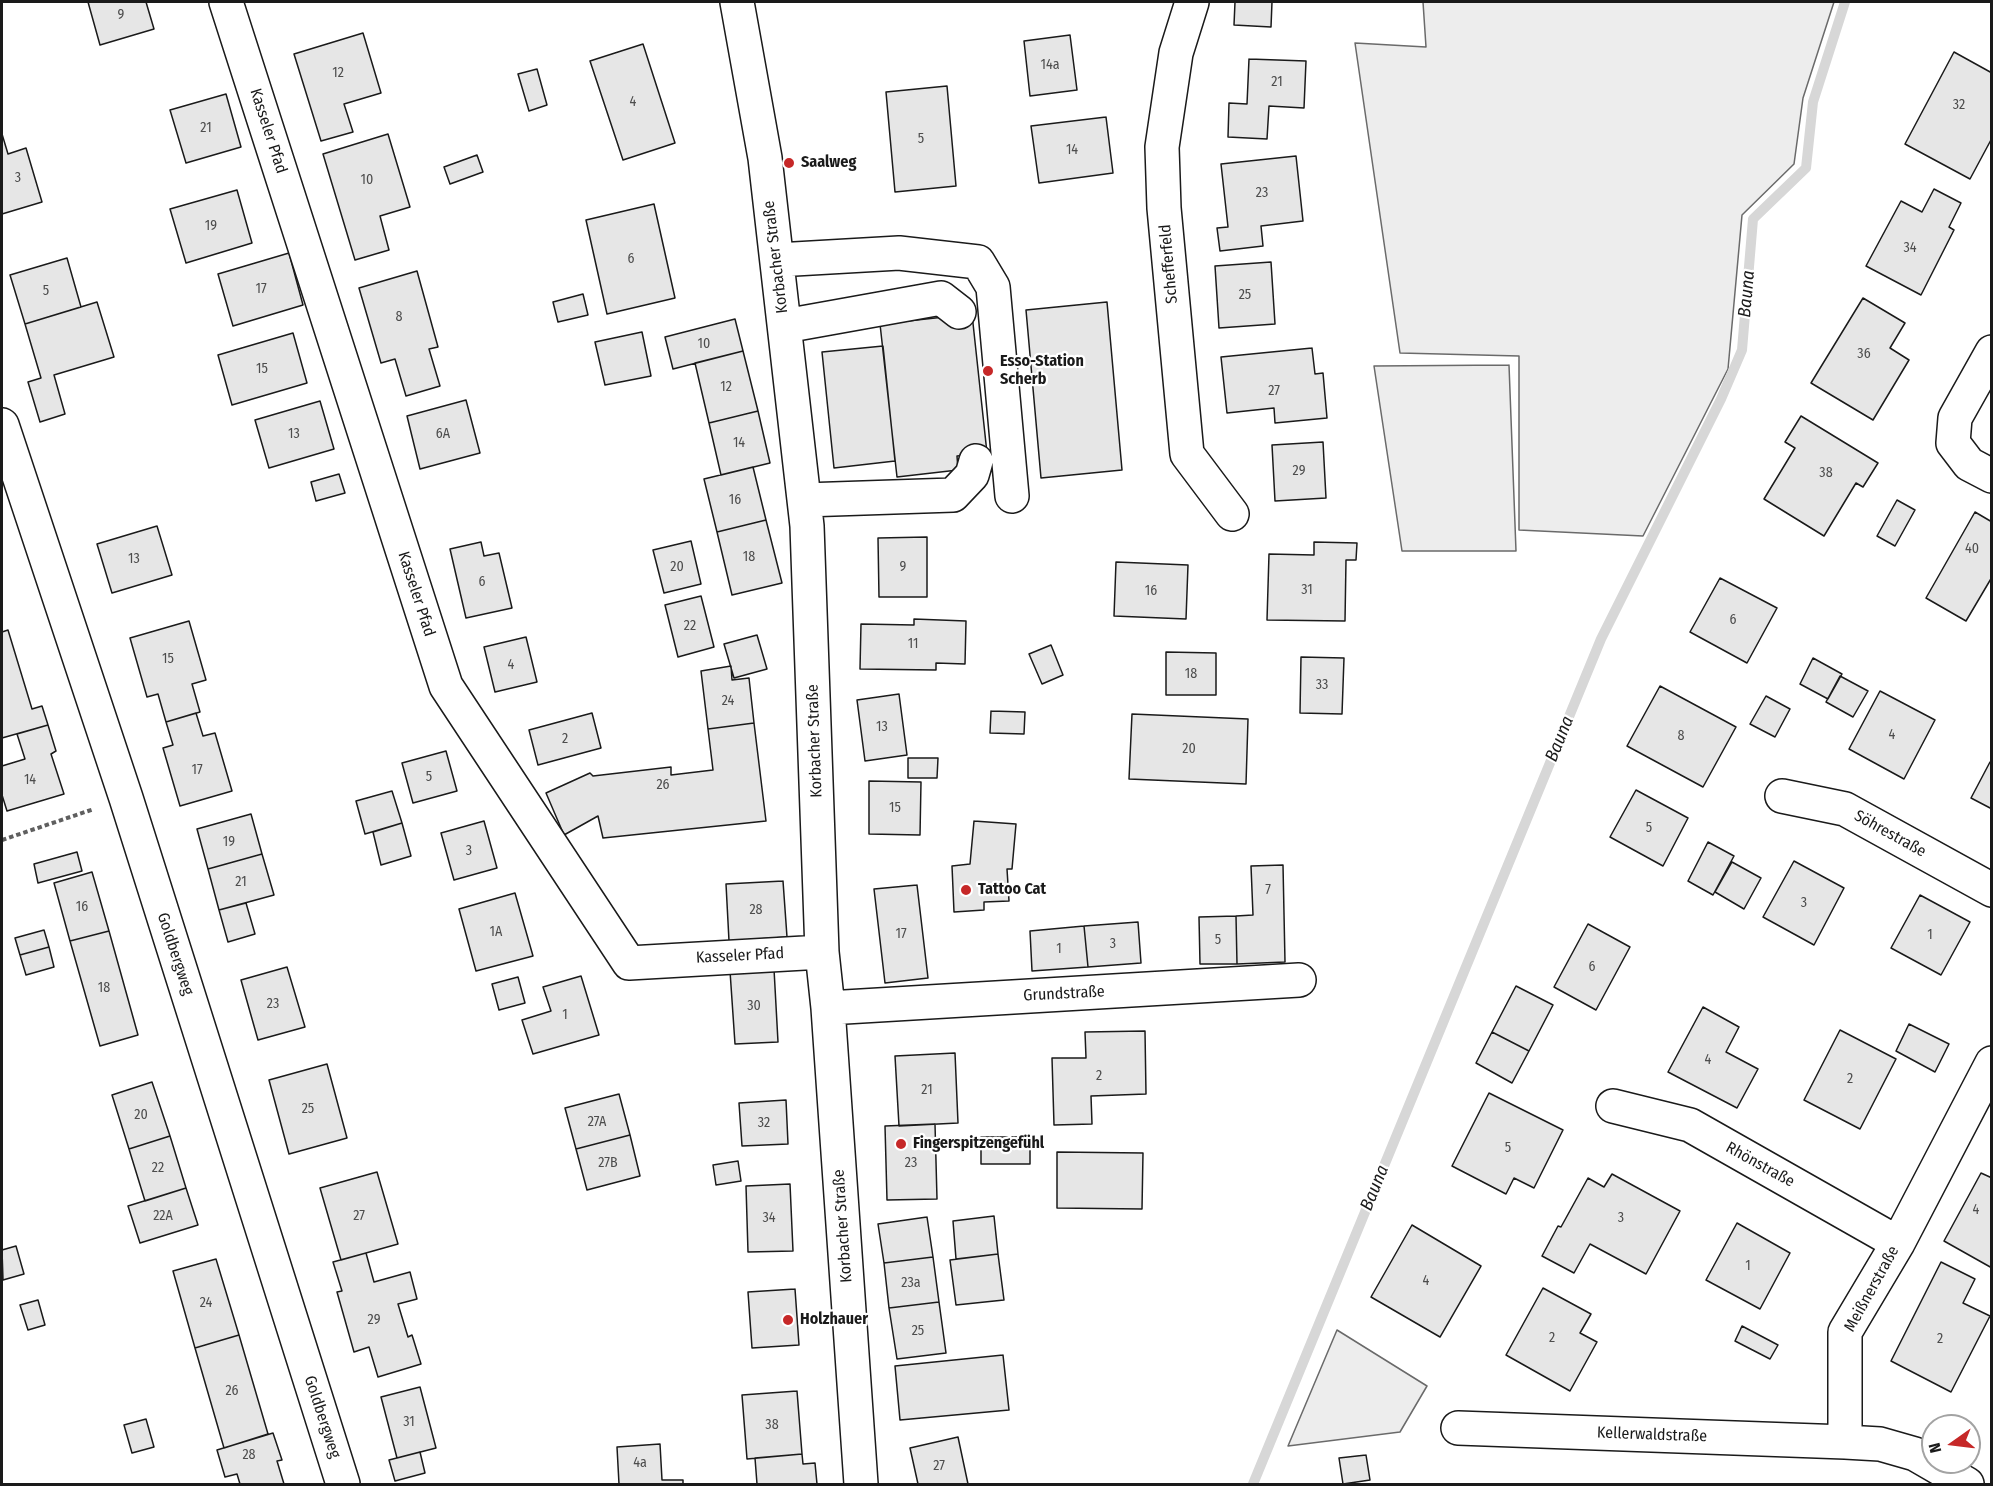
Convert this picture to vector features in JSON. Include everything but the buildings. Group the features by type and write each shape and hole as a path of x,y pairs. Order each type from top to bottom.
{"street":[{"name":"Kasseler Pfad","path":"226,2 446,686 629,963 822,952"},
{"name":"Korbacher Straße","path":"737,2 765,158 807,526 822,952 828,1008 861,1485"},
{"name":"Schefferfeld","path":"1192,2 1176,53 1162,147 1164,208 1187,453 1232,514"},
{"path":"777,260 899,253 978,262 993,287 1012,496"},
{"path":"784,326 940,298 959,312"},
{"path":"1992,352 1955,418 1953,443 1969,464 1992,476"},
{"name":"Goldbergweg","path":"2,425 126,798 343,1485"},
{"path":"804,500 953,495 972,475 976,461"},
{"name":"Söhrestraße","path":"1782,796 1845,808 1992,890"},
{"name":"Grundstraße","path":"828,1008 1299,980"},
{"name":"Meißnerstraße","path":"1845,1442 1845,1332 1898,1242 1992,1063"},
{"name":"Rhönstraße","path":"1613,1106 1689,1125 1898,1242"},
{"name":"Kellerwaldstraße","path":"1458,1428 1845,1442"},
{"path":"1845,1442 1880,1444 1915,1454 1967,1485"}],"path":[{"path":"2,840 126,798"}],"shaded area":[{"path":"1423,2 1834,2 1803,98 1794,164 1742,215 1728,369 1643,536 1519,530 1519,356 1400,353 1355,43 1426,47"},
{"path":"1509,365 1516,551 1402,551 1374,366"},
{"path":"1337,1330 1427,1386 1400,1432 1288,1446"}],"waterway":[{"name":"Bauna","path":"1253,1484 1601,639 1721,399 1742,350 1753,219 1806,168 1813,102 1845,2"}],"place":[{"name":"Saalweg","path":"789,163"},
{"name":"Esso-Station Scherb","path":"988,371"},
{"name":"Tattoo Cat","path":"966,890"},
{"name":"Fingerspitzengefühl","path":"901,1144"},
{"name":"Holzhauer","path":"788,1320"}]}
